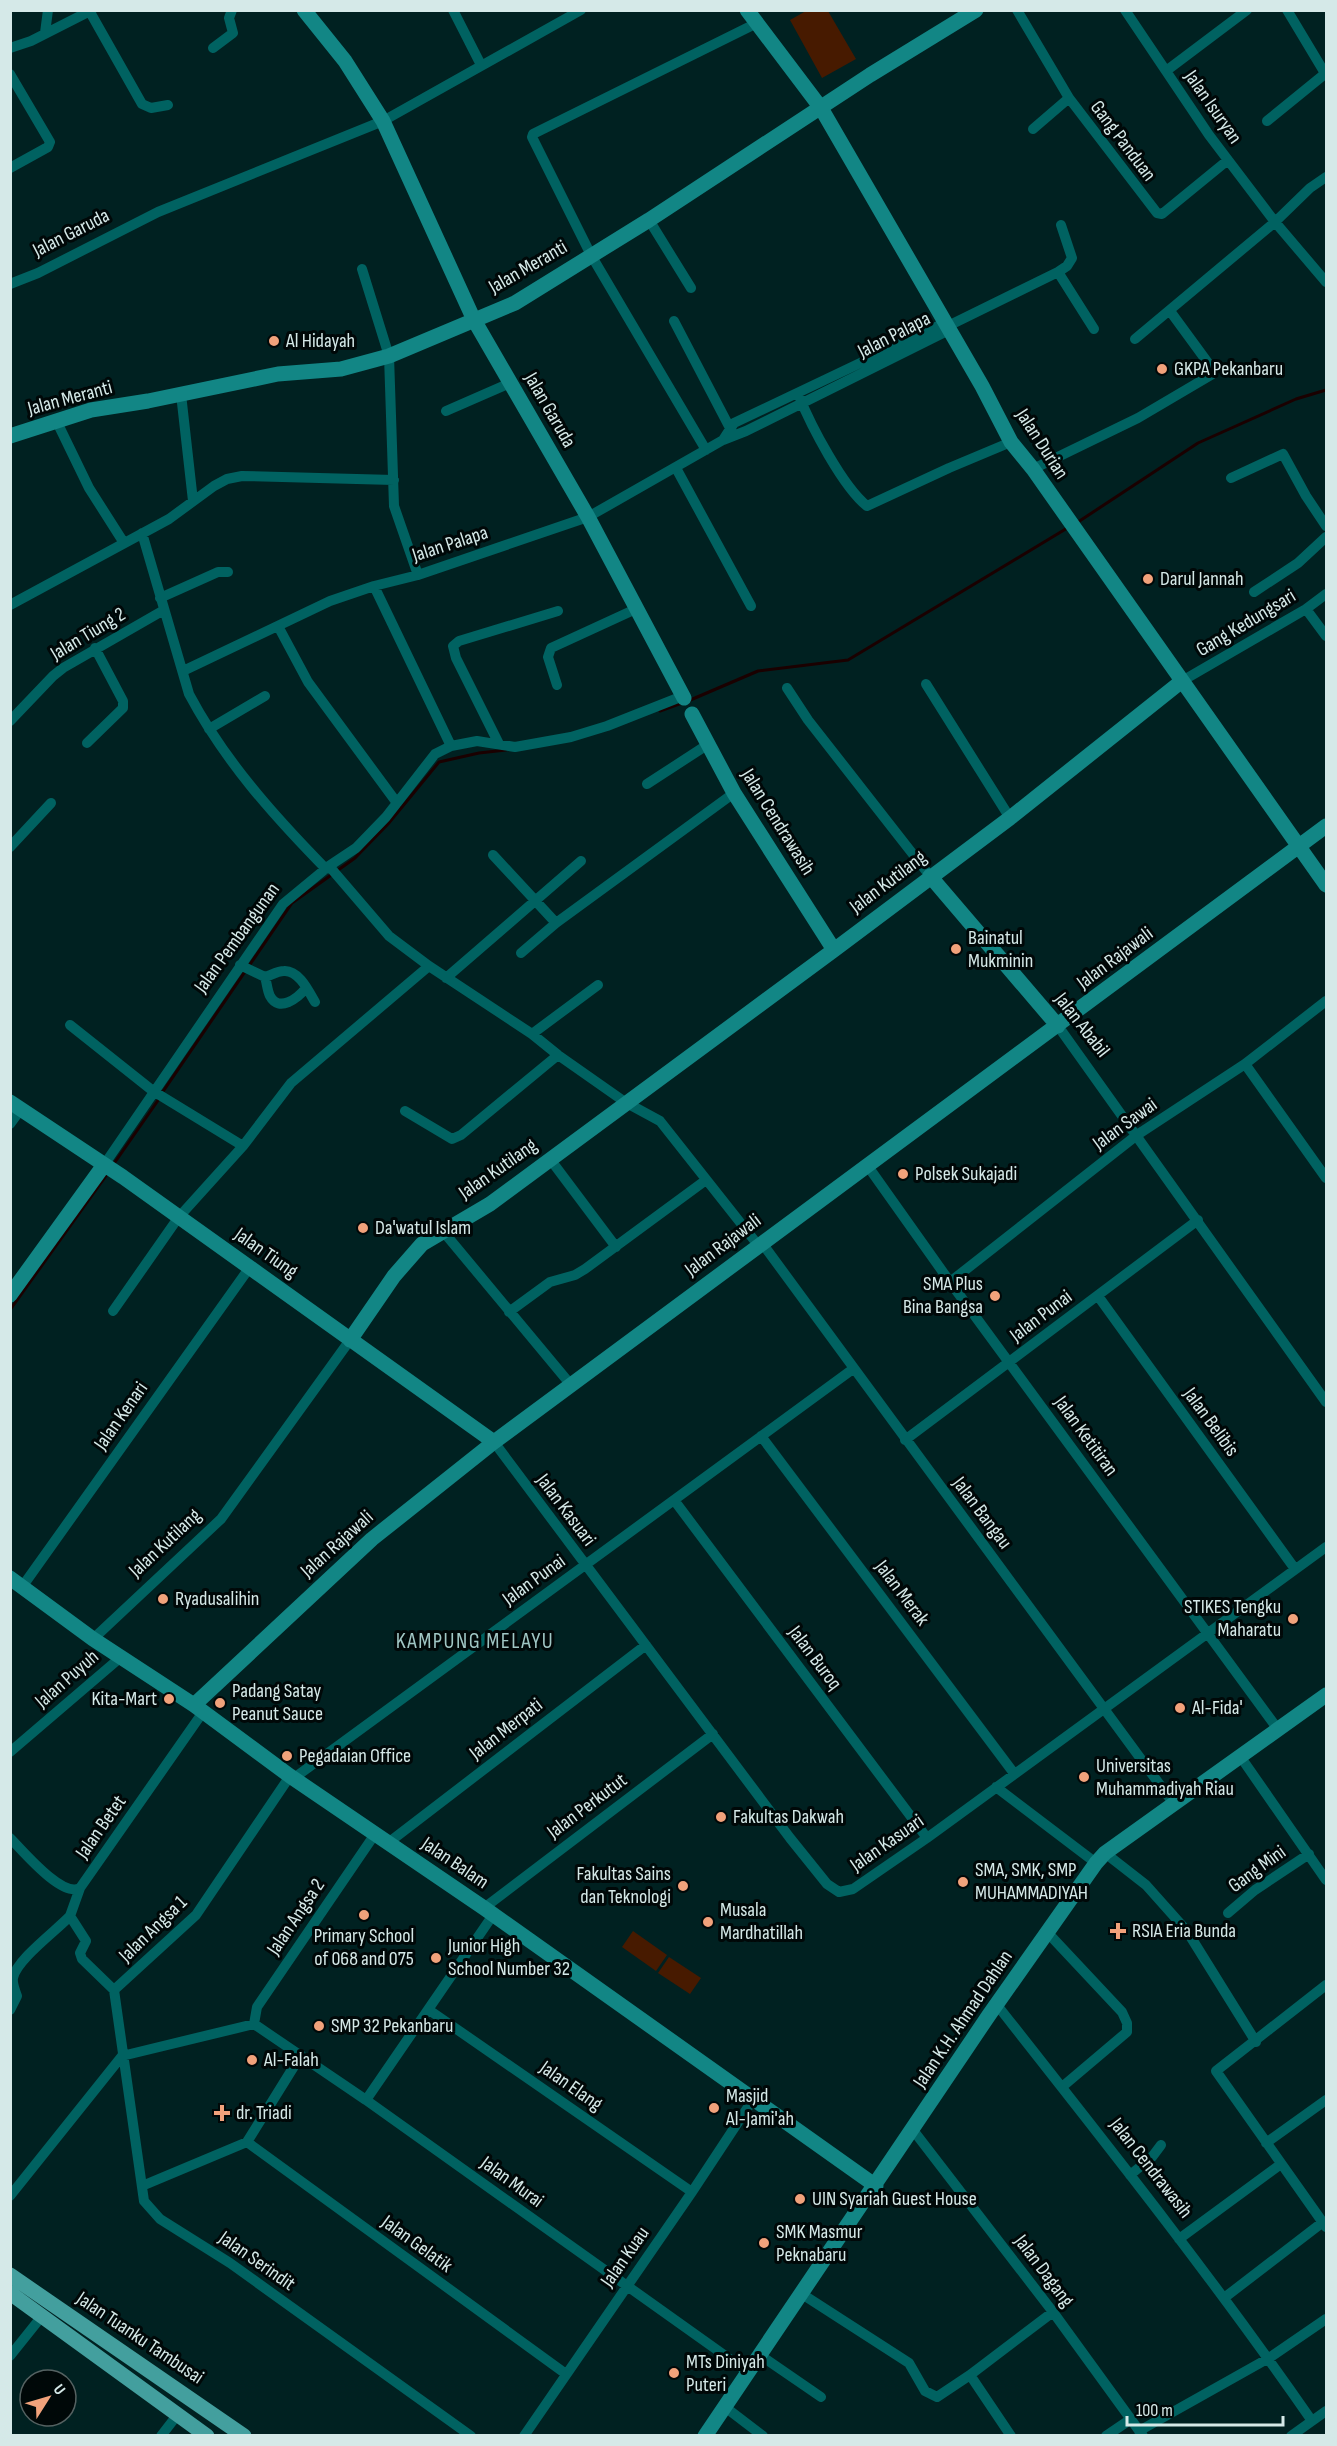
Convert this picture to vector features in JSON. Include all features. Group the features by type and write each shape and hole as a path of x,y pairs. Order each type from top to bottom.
{"main road":[{"name":"Jalan Tuanku Tambusai","path":"10,2275 244,2436"},
{"name":"Jalan Tuanku Tambusai","path":"10,2293 207,2436"}],"street":[{"path":"45,33 48,10"},
{"path":"213,48 233,33 229,18 232,10"},
{"name":"Jalan Garuda","path":"304,10 345,61 383,121 474,320 588,517 692,714"},
{"path":"453,10 481,65"},
{"name":"Jalan Garuda","path":"10,284 38,273 158,212 383,121 563,15 581,10"},
{"name":"Jalan Durian","path":"747,10 821,108 948,326 1011,442 1033,469 1326,885"},
{"name":"Jalan Meranti","path":"10,436 91,410 278,374 341,369 389,356 515,303 649,220 870,75 976,10"},
{"name":"Gang Panduan","path":"1017,10 1069,98 1157,213 1162,214 1228,160"},
{"name":"Jalan Isuryan","path":"1125,10 1228,160 1275,222 1326,282"},
{"path":"1166,71 1247,10"},
{"path":"1266,121 1326,74 1287,10"},
{"path":"10,48 22,45 91,11 142,104 151,108 168,105"},
{"path":"706,450 591,255 532,137 533,134 757,24"},
{"path":"10,74 50,142 48,147 10,168"},
{"path":"1033,129 1069,98"},
{"path":"1135,339 1275,222 1310,188 1326,177"},
{"path":"649,220 691,288"},
{"path":"1061,225 1072,258 1067,266 1058,272 1094,329"},
{"path":"362,269 389,356 397,516 418,575"},
{"name":"Jalan Palapa","path":"183,671 330,600 418,575 588,517 676,468 723,440 732,432 800,397 943,333 948,326 1058,272"},
{"path":"1033,469 1138,418 1211,375 1211,367 1170,311"},
{"path":"674,321 732,432"},
{"path":"446,411 510,383"},
{"path":"181,394 193,501"},
{"path":"800,397 841,476 855,497 867,506 1011,442"},
{"path":"56,420 89,488 124,543"},
{"path":"1231,478 1283,454 1326,526"},
{"path":"676,468 751,606"},
{"path":"10,605 169,519 226,479 242,476 394,480"},
{"name":"Jalan Bangau","path":"142,533 189,694 237,770 279,820 345,883 389,936 626,1102 653,1115 667,1128 706,1180 760,1244 1174,1804"},
{"path":"1254,592 1298,563 1326,537"},
{"path":"160,598 218,572 228,572"},
{"path":"374,586 451,747"},
{"name":"Gang Kedungsari","path":"1182,681 1306,609 1326,594"},
{"path":"556,685 549,657 551,648 638,608"},
{"path":"1306,609 1326,636"},
{"name":"Jalan Tiung 2","path":"10,721 53,676 95,648 164,610"},
{"path":"499,744 456,658 453,646 459,641 558,611"},
{"path":"278,626 308,682 397,803"},
{"path":"87,743 123,708 123,701 95,648"},
{"name":"Jalan Kutilang","path":"93,1639 221,1519 400,1269 422,1244 442,1230 490,1204 834,950 1010,818 1182,681"},
{"path":"926,684 1010,818"},
{"name":"Jalan Ababil","path":"787,688 808,720 930,876 1058,1026 1326,1402"},
{"path":"209,729 265,696"},
{"name":"Jalan Pembangunan","path":"10,1295 156,1093 283,903 356,848 381,824 430,758 441,750 477,741 509,747 572,737 683,697"},
{"name":"Jalan Cendrawasih","path":"692,714 734,793 834,950"},
{"path":"647,784 707,745"},
{"path":"520,953 734,793"},
{"path":"10,847 51,803"},
{"name":"Jalan Rajawali","path":"199,1708 372,1539 494,1442 1326,826"},
{"path":"493,855 556,924"},
{"path":"446,978 581,861"},
{"path":"242,966 260,975 291,972 315,1002"},
{"path":"113,1311 178,1218 243,1146 291,1083 429,966"},
{"path":"260,975 270,996 279,1003 289,1003 306,988"},
{"path":"532,1034 598,985"},
{"name":"Jalan Sawai","path":"950,1282 1137,1135 1245,1064 1326,1001"},
{"path":"70,1025 156,1093 243,1146"},
{"path":"405,1111 452,1139 461,1135 558,1055"},
{"path":"1245,1064 1326,1178"},
{"path":"10,1124 16,1106"},
{"name":"Jalan Tiung","path":"16,1106 123,1177 494,1442"},
{"path":"550,1159 616,1247"},
{"name":"Jalan Ketitiran","path":"867,1165 1277,1728"},
{"path":"509,1312 545,1284 580,1272 706,1180"},
{"name":"Jalan Punai","path":"905,1440 1198,1220"},
{"path":"442,1230 571,1385"},
{"name":"Jalan Kenari","path":"14,1582 250,1267"},
{"name":"Jalan Belibis","path":"1098,1296 1295,1569"},
{"name":"Jalan Punai","path":"292,1777 853,1369"},
{"name":"Jalan Merak","path":"761,1436 1013,1773"},
{"name":"Jalan Kasuari","path":"494,1442 790,1838 827,1884 838,1892 854,1889 927,1838 1013,1773 1105,1710 1326,1547"},
{"name":"Jalan Buroq","path":"674,1500 927,1838"},
{"name":"Jalan Balam","path":"14,1582 93,1639 199,1708 381,1839 489,1911 876,2186"},
{"name":"Jalan Merpati","path":"381,1839 646,1645"},
{"name":"Jalan Puyuh","path":"10,1752 121,1657"},
{"name":"Jalan K.H. Ahmad Dahlan","path":"705,2436 1047,1932 1101,1858 1277,1728 1326,1695"},
{"name":"Jalan Betet","path":"10,1838 51,1878 67,1890 76,1891 199,1708"},
{"name":"Jalan Perkutut","path":"366,2100 429,2010 489,1911 712,1734"},
{"path":"1240,1756 1326,1880"},
{"name":"Jalan Angsa 1","path":"122,2056 114,1990 156,1955 196,1915 292,1777"},
{"path":"996,1787 1101,1858 1146,1885 1187,1931 1256,2042"},
{"name":"Jalan Angsa 2","path":"254,2024 257,2007 381,1839"},
{"name":"Gang Mini","path":"1228,1913 1255,1890 1309,1854"},
{"path":"10,2010 17,1996 13,1975 21,1963 70,1916 80,1888"},
{"path":"70,1916 86,1941 80,1953 82,1959 114,1990"},
{"path":"1047,1932 1122,2012 1128,2028 1127,2032 1062,2087"},
{"path":"1224,2298 1325,2225 1216,2073 1326,1985"},
{"name":"Jalan Cendrawasih","path":"997,2005 1224,2298 1312,2421"},
{"name":"Jalan Elang","path":"429,2010 692,2192"},
{"path":"10,2196 122,2056 254,2024"},
{"name":"Jalan Murai","path":"254,2024 366,2100 748,2372"},
{"path":"142,2186 247,2142 300,2055"},
{"name":"Jalan Serindit","path":"122,2056 144,2202 160,2219 230,2263 471,2436"},
{"name":"Jalan Kuau","path":"524,2436 754,2098"},
{"path":"1266,2143 1326,2100"},
{"name":"Jalan Dagang","path":"914,2130 1053,2312 1141,2433"},
{"name":"Jalan Gelatik","path":"247,2142 566,2374"},
{"path":"1130,2175 1152,2157 1161,2145"},
{"path":"1179,2239 1281,2164"},
{"path":"802,2294 909,2363 921,2384 934,2396 970,2375 1053,2312"},
{"path":"10,2356 42,2316"},
{"path":"1141,2433 1269,2358 1326,2319"},
{"path":"760,2355 820,2397"},
{"path":"970,2375 1011,2436"},
{"path":"725,2407 763,2436"},
{"path":"1291,2436 1326,2411"},
{"path":"161,2436 178,2414"},
{"path":"1106,2436 1131,2419"}],"shaded area":[{"path":"806,11 828,11 856,59 822,78 790,20"},
{"path":"633,1931 667,1955 656,1971 622,1947"},
{"path":"669,1957 701,1978 690,1994 658,1973"}],"waterway":[{"path":"1078,522 1198,443 1296,399 1326,390"},
{"path":"688,701 758,671 848,660 1069,527"},
{"path":"660,711 682,703"},
{"path":"162,1093 292,903 355,858 388,824 439,762 479,753 506,750"},
{"path":"113,1165 159,1099"},
{"path":"10,1310 108,1173"}],"place":[{"name":"Al Hidayah","path":"274,341"},
{"name":"GKPA Pekanbaru","path":"1162,369"},
{"name":"Darul Jannah","path":"1148,579"},
{"name":"Bainatul Mukminin","path":"956,949"},
{"name":"Polsek Sukajadi","path":"903,1174"},
{"name":"Da'watul Islam","path":"363,1228"},
{"name":"SMA Plus Bina Bangsa","path":"995,1296"},
{"name":"Ryadusalihin","path":"163,1599"},
{"name":"STIKES Tengku Maharatu","path":"1293,1619"},
{"name":"Kita-Mart","path":"169,1699"},
{"name":"Padang Satay Peanut Sauce","path":"220,1703"},
{"name":"Al-Fida'","path":"1180,1708"},
{"name":"Pegadaian Office","path":"287,1756"},
{"name":"Universitas Muhammadiyah Riau","path":"1084,1777"},
{"name":"Fakultas Dakwah","path":"721,1817"},
{"name":"SMA, SMK, SMP MUHAMMADIYAH","path":"963,1882"},
{"name":"Fakultas Sains dan Teknologi","path":"683,1886"},
{"name":"Primary School of 068 and 075","path":"364,1915"},
{"name":"Musala Mardhatillah","path":"708,1922"},
{"name":"RSIA Eria Bunda","path":"1118,1931"},
{"name":"Junior High School Number 32","path":"436,1958"},
{"name":"SMP 32 Pekanbaru","path":"319,2026"},
{"name":"Al-Falah","path":"252,2060"},
{"name":"Masjid Al-Jami'ah","path":"714,2108"},
{"name":"dr. Triadi","path":"222,2113"},
{"name":"UIN Syariah Guest House","path":"800,2199"},
{"name":"SMK Masmur Peknabaru","path":"764,2243"},
{"name":"MTs Diniyah Puteri","path":"674,2373"}],"district":[{"name":"KAMPUNG MELAYU","path":"475,1641"}]}
